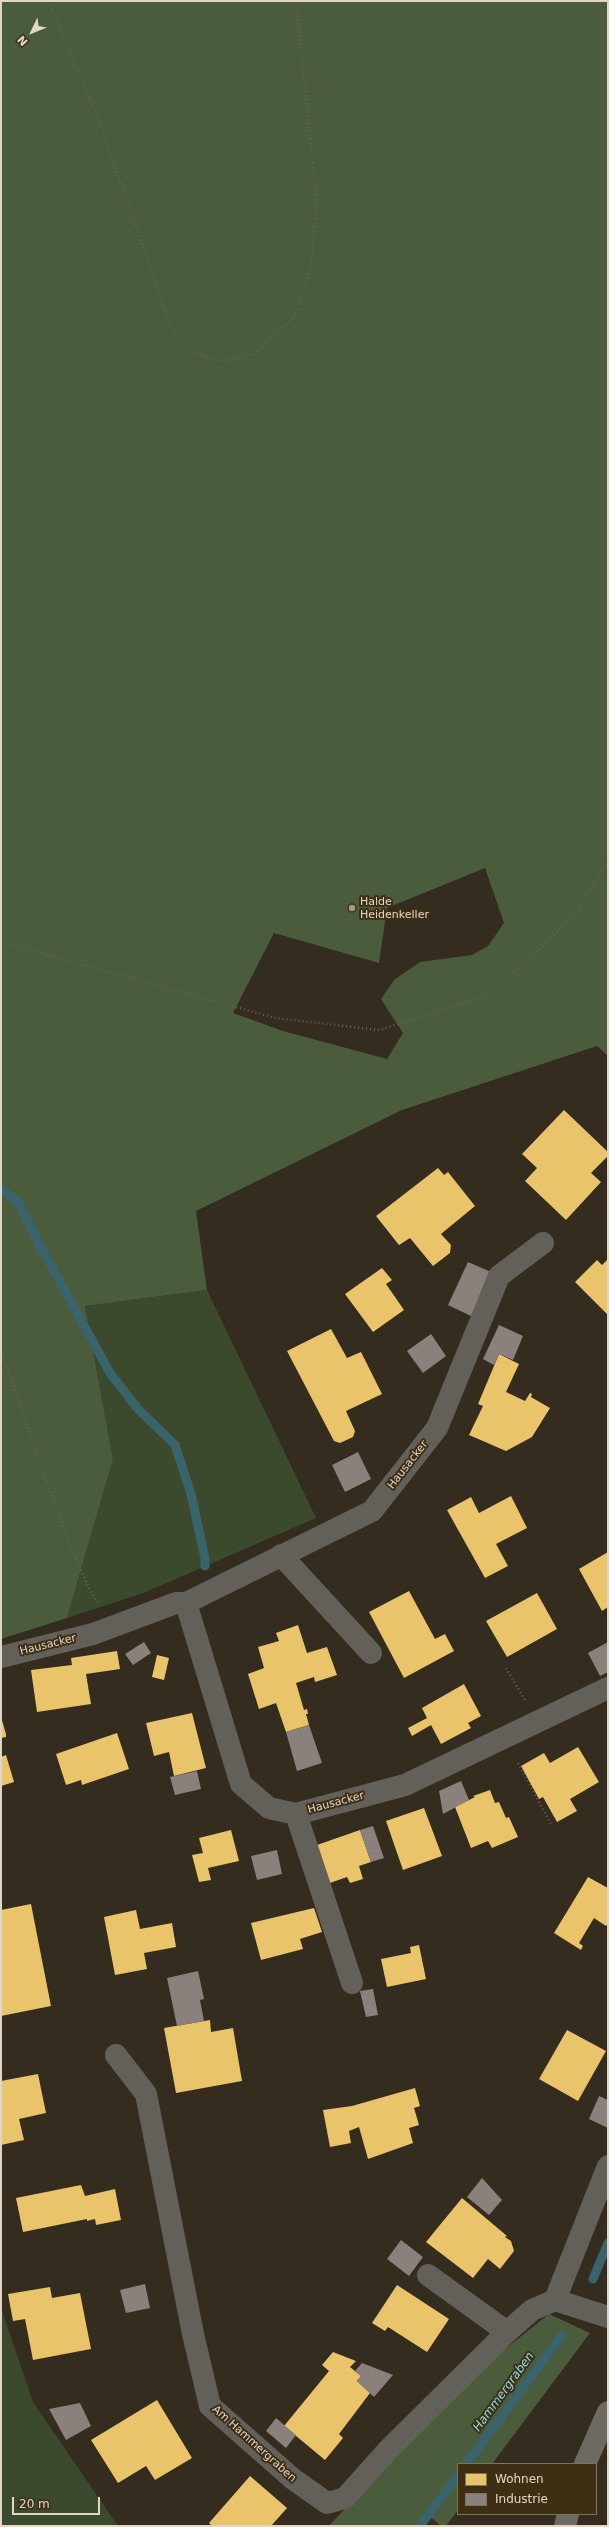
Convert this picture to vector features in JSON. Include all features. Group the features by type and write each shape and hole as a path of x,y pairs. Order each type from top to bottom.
{"main road":[{"path":"585,2463 608,2412"},
{"path":"565,2526 568,2515"}],"street":[{"name":"Hausacker","path":"1,1656 93,1634 176,1603 186,1603 372,1511 437,1428 499,1276 543,1243"},
{"path":"281,1555 371,1653"},
{"name":"Hausacker","path":"186,1603 241,1784 268,1808 296,1814 405,1786 608,1688"},
{"path":"296,1814 352,1983"},
{"name":"Am Hammergraben","path":"116,2055 146,2094 193,2334 210,2406 257,2449 306,2489 327,2503 345,2498 388,2450 507,2332 532,2310 555,2300"},
{"path":"608,2166 555,2300 608,2317"},
{"path":"428,2275 507,2332"}],"path":[{"path":"48,1 99,120 171,328 196,352 210,359 224,361 255,354 294,317 311,264 317,207 296,1"},
{"path":"1,942 275,1018 379,1030 480,998 528,961 577,912 608,860"},
{"path":"1,1352 67,1538 92,1595 117,1625"},
{"path":"506,1668 527,1704"},
{"path":"518,1763 551,1824"}],"green space":[{"path":"1,1 608,1 608,1056 597,1046 402,1110 196,1211 207,1290 85,1306 113,1459 67,1618 1,1639","holes":["485,868 504,923 488,946 472,955 420,962 394,980 381,999 403,1033 387,1059 283,1031 233,1013 274,933 379,963 387,908"]},
{"path":"207,1290 316,1518 146,1592 67,1618 113,1459 85,1306"},
{"path":"1,2308 33,2402 118,2526 1,2526"},
{"path":"549,2314 590,2333 493,2463 457,2463 457,2511 446,2526 441,2526 428,2515 421,2526 329,2526 455,2389"}],"building: Wohnen":[{"path":"564,1110 608,1152 608,1156 591,1173 601,1182 566,1220 525,1181 537,1168 522,1154"},
{"path":"438,1168 444,1175 448,1172 475,1206 441,1234 451,1245 450,1253 433,1266 410,1238 399,1245 376,1216"},
{"path":"608,1259 608,1315 575,1282 597,1260 602,1265"},
{"path":"382,1268 392,1280 386,1284 404,1310 373,1332 345,1294"},
{"path":"331,1329 347,1358 361,1352 382,1394 346,1411 355,1431 353,1437 340,1443 334,1441 287,1351"},
{"path":"499,1354 519,1364 506,1392 525,1401 530,1393 532,1394 531,1397 550,1408 532,1437 506,1451 469,1435 483,1406 478,1404"},
{"path":"511,1496 527,1528 496,1544 508,1566 485,1578 447,1510 471,1497 479,1513"},
{"path":"608,1552 608,1607 602,1611 579,1569"},
{"path":"409,1591 435,1639 445,1634 454,1651 404,1678 369,1612"},
{"path":"537,1593 557,1629 507,1657 486,1621"},
{"path":"298,1625 307,1653 327,1647 337,1675 315,1682 314,1677 296,1683 304,1710 307,1709 308,1714 306,1714 309,1725 286,1732 276,1703 259,1709 248,1674 264,1668 258,1647 279,1641 276,1633"},
{"path":"117,1651 120,1669 86,1674 91,1704 37,1712 31,1670 72,1665 71,1658"},
{"path":"157,1655 169,1658 164,1680 152,1677"},
{"path":"464,1684 481,1716 468,1723 471,1728 441,1744 431,1725 412,1736 408,1728 427,1718 422,1708"},
{"path":"192,1713 206,1768 174,1776 169,1752 154,1756 146,1723"},
{"path":"1,1717 6,1737 1,1738"},
{"path":"117,1733 129,1769 82,1785 81,1780 66,1785 56,1754"},
{"path":"578,1747 599,1782 570,1799 577,1811 557,1822 543,1797 539,1799 521,1766 544,1753 550,1763"},
{"path":"6,1755 14,1782 1,1786 1,1757"},
{"path":"490,1790 495,1803 499,1802 506,1818 509,1817 518,1837 492,1848 488,1841 471,1848 455,1807 475,1797 473,1796"},
{"path":"424,1808 442,1856 403,1870 386,1821"},
{"path":"231,1830 239,1861 208,1868 211,1880 199,1882 192,1855 203,1853 199,1838"},
{"path":"360,1830 371,1862 359,1866 363,1879 350,1883 347,1877 327,1884 314,1846"},
{"path":"588,1877 608,1888 608,1923 606,1926 594,1918 579,1943 583,1946 581,1950 554,1933"},
{"path":"31,1904 51,2006 1,2016 1,1910"},
{"path":"314,1908 322,1932 300,1939 303,1949 261,1960 251,1923"},
{"path":"136,1910 140,1929 172,1923 176,1947 144,1953 147,1969 115,1975 104,1917"},
{"path":"419,1945 426,1979 387,1987 381,1959 411,1953 410,1947"},
{"path":"210,2020 211,2032 233,2028 242,2081 176,2093 164,2028"},
{"path":"567,2030 606,2051 578,2101 539,2079"},
{"path":"38,2074 46,2113 19,2119 24,2140 1,2145 1,2081"},
{"path":"415,2088 420,2106 414,2108 419,2125 409,2128 413,2143 368,2159 359,2127 349,2131 351,2143 330,2147 323,2110 352,2106"},
{"path":"81,2185 85,2196 115,2189 121,2220 96,2225 95,2219 87,2221 87,2219 23,2232 16,2198"},
{"path":"462,2198 507,2236 505,2237 511,2241 514,2251 500,2269 488,2259 473,2278 426,2242"},
{"path":"397,2285 449,2319 427,2352 388,2327 385,2331 372,2323"},
{"path":"50,2287 52,2298 80,2293 91,2349 33,2360 25,2319 13,2321 8,2294"},
{"path":"333,2352 356,2361 350,2367 361,2376 357,2381 370,2393 339,2434 343,2438 325,2460 284,2426 329,2371 322,2365"},
{"path":"157,2400 192,2458 155,2480 146,2466 118,2483 91,2440"},
{"path":"250,2476 287,2508 271,2526 212,2526 209,2523"}],"building: Industrie":[{"path":"468,1262 491,1272 471,1316 448,1305"},
{"path":"499,1325 523,1336 513,1360 499,1354 494,1365 483,1359"},
{"path":"431,1334 446,1356 423,1373 407,1351"},
{"path":"358,1452 371,1479 345,1492 332,1465"},
{"path":"144,1642 151,1653 133,1665 125,1654"},
{"path":"608,1642 608,1672 600,1676 588,1653"},
{"path":"309,1725 322,1763 297,1771 286,1732"},
{"path":"197,1771 201,1789 175,1795 170,1777"},
{"path":"461,1781 469,1800 443,1814 439,1791"},
{"path":"373,1826 384,1858 371,1862 360,1830"},
{"path":"277,1850 282,1874 257,1880 251,1856"},
{"path":"198,1971 204,1999 200,2000 204,2021 177,2026 167,1978"},
{"path":"373,1989 378,2015 366,2017 360,1991"},
{"path":"599,2096 608,2100 608,2128 589,2119"},
{"path":"482,2178 502,2200 489,2215 467,2197"},
{"path":"401,2240 423,2257 409,2276 387,2259"},
{"path":"145,2284 150,2308 126,2313 120,2290"},
{"path":"362,2363 393,2375 374,2397 357,2381 361,2376 355,2371"},
{"path":"80,2403 91,2426 66,2440 49,2409"},
{"path":"276,2418 296,2435 286,2448 266,2431"}],"waterway":[{"path":"1,1189 19,1203 43,1251 110,1373 137,1408 175,1445 191,1494 205,1558 205,1566"},
{"name":"Hammergraben","path":"593,2279 608,2243"},
{"name":"Hammergraben","path":"467,2463 562,2335"},
{"name":"Hammergraben","path":"420,2526 457,2476"}],"place":[{"name":"Halde Heidenkeller","path":"352,908"}]}
